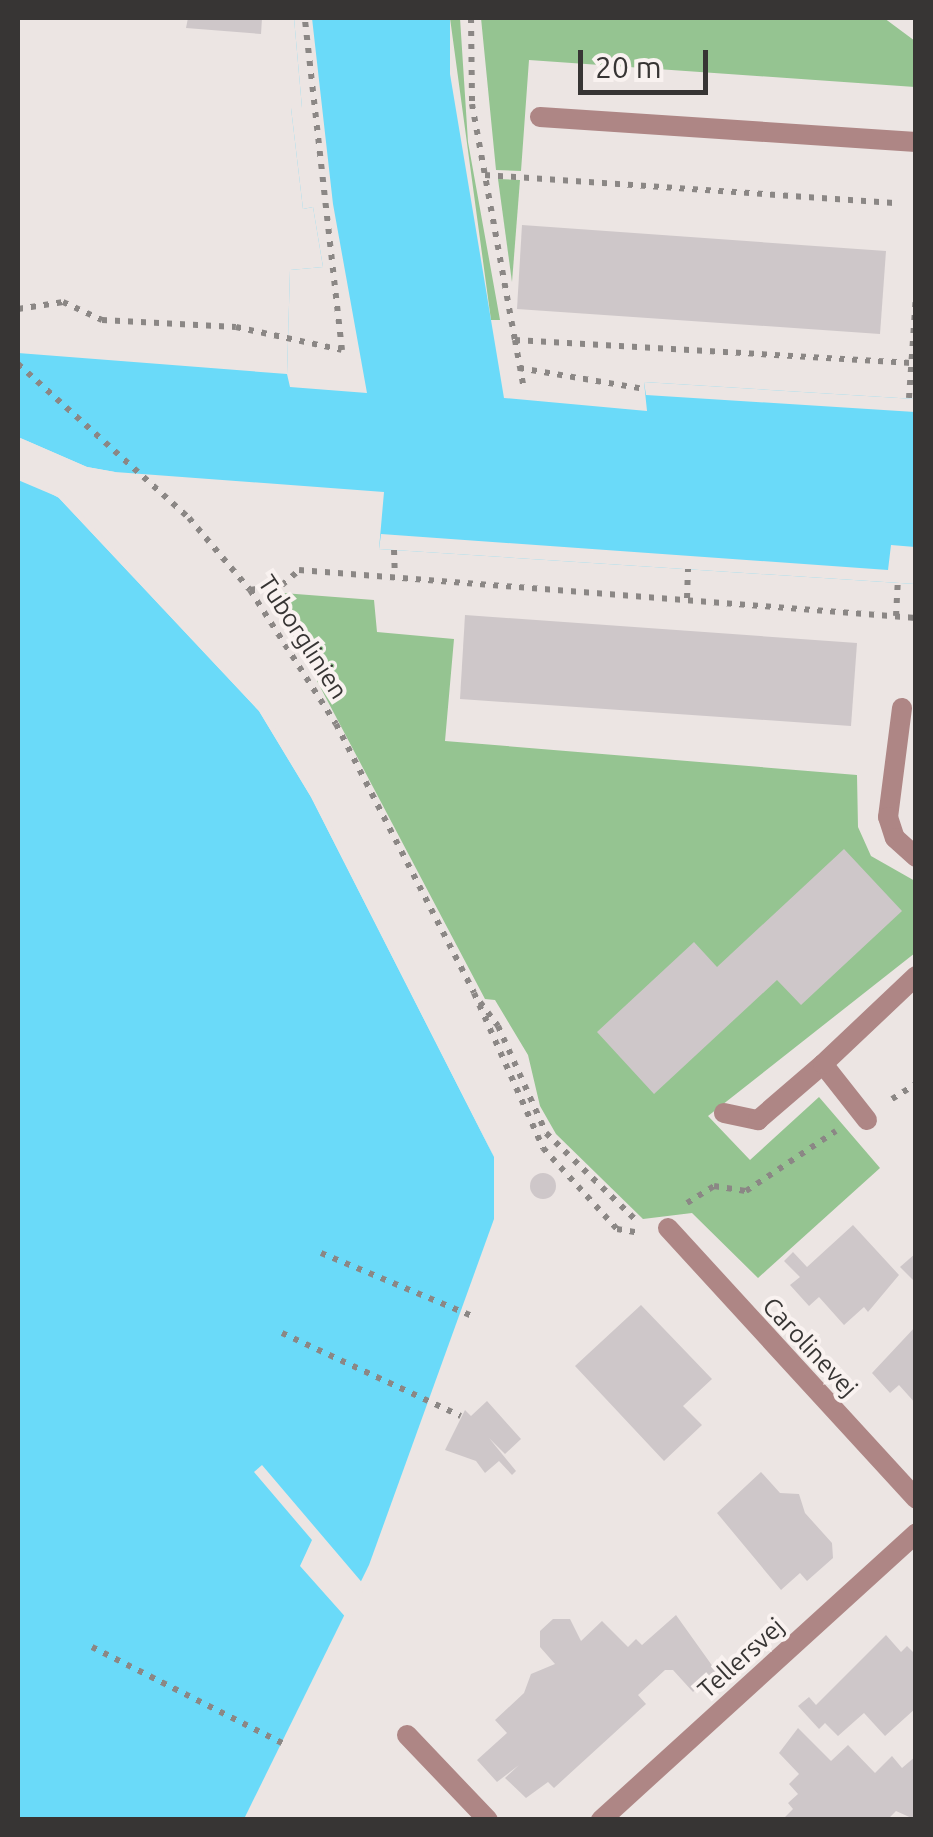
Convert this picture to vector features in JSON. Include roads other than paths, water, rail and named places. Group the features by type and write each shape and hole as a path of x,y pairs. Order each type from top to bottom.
{"street":[{"path":"540,117 916,142"},
{"path":"902,708 888,818 895,838 916,858"},
{"path":"724,1113 758,1120 824,1064 916,976"},
{"path":"824,1064 867,1120"},
{"name":"Carolinevej","path":"668,1228 916,1499"},
{"name":"Tellersvej","path":"600,1820 916,1533"},
{"path":"407,1736 488,1820"}],"water":[{"path":"294,18 450,18 450,74 504,398 647,411 644,382 915,399 915,584 379,549 384,492 115,472 87,467 18,437 18,353 287,374 290,270 323,267 313,207 303,209 291,108 302,108"},
{"path":"18,480 58,497 259,711 311,797 494,1157 494,1219 369,1565 244,1819 18,1819"}]}
